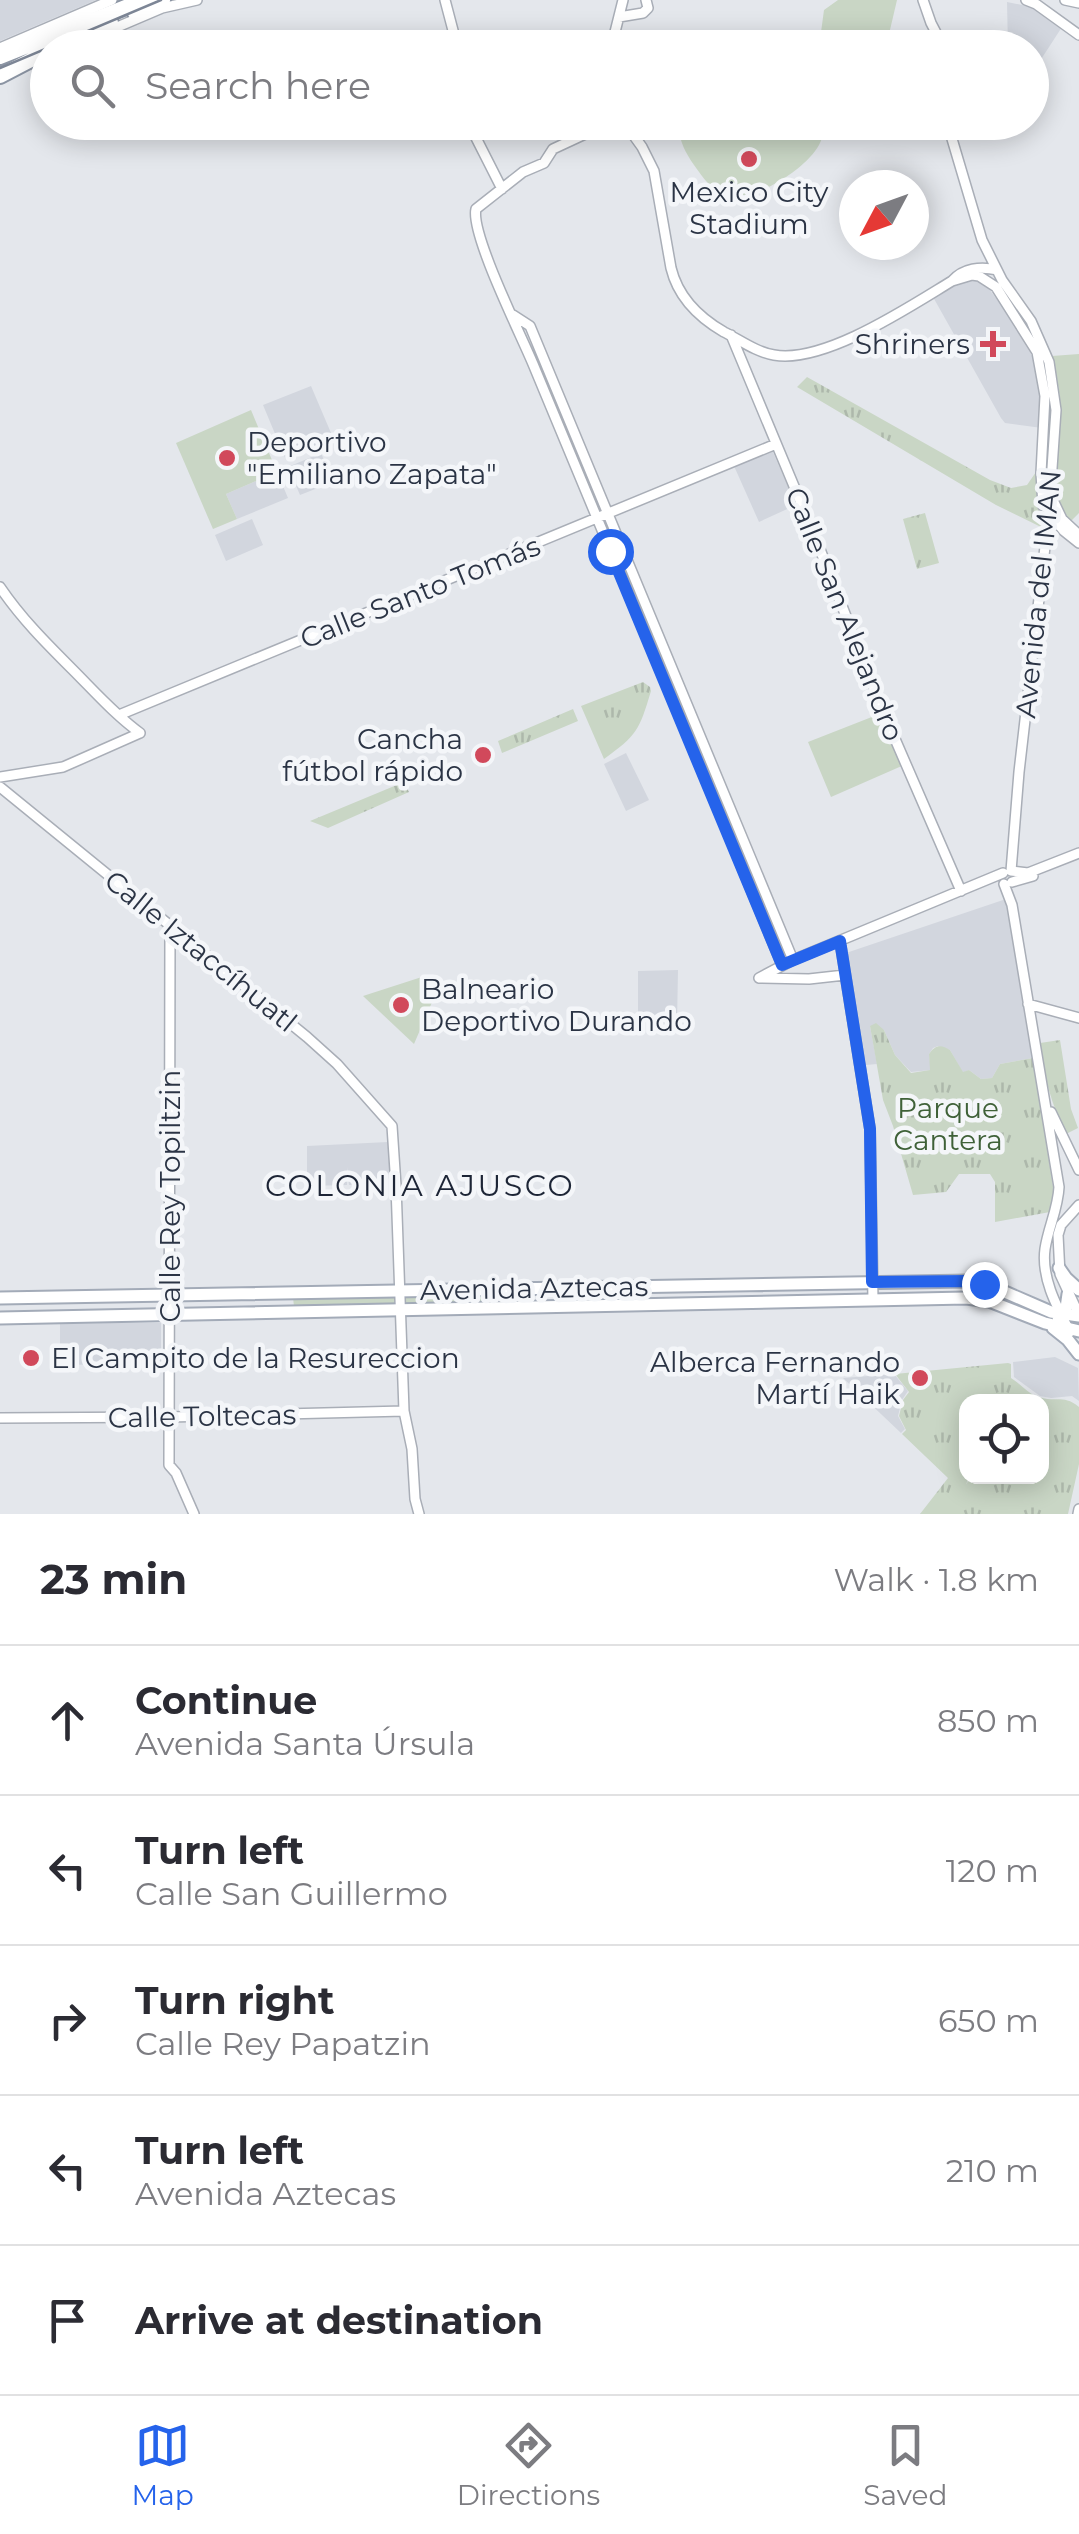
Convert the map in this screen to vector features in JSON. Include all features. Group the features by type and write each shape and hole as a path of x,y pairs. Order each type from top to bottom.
{"highway":[{"path":"62,30 119,4 143,0"},
{"path":"97,30 162,0"},
{"path":"0,58 30,44"},
{"path":"0,76 30,62"}],"main road":[{"path":"1045,1323 1061,1314 1074,1292 1059,1268"},
{"name":"Avenida Aztecas","path":"0,1298 977,1281 1061,1314"},
{"name":"Avenida Aztecas","path":"0,1318 979,1299 1045,1323"},
{"path":"1061,1314 1079,1316"},
{"path":"1045,1323 1073,1330"},
{"path":"1045,1323 1079,1354"}],"street":[{"path":"111,30 162,8 197,0"},
{"path":"445,0 451,30"},
{"path":"616,30 624,0"},
{"path":"619,17 643,13 648,8 646,0"},
{"path":"924,0 935,30"},
{"path":"1026,0 1079,32"},
{"path":"1040,0 1052,5 1079,32"},
{"path":"1065,0 1079,3"},
{"path":"49,30 119,4"},
{"path":"0,48 30,37"},
{"path":"477,140 502,189"},
{"path":"572,140 553,149 544,163 523,172 476,209 476,226 492,271 603,516 788,962"},
{"path":"637,140 654,170 674,282 685,300 712,325 753,348 776,356 807,352 846,340 962,272 997,270"},
{"name":"Avenida del IMAN","path":"953,140 982,240 1048,362 1056,410 1008,877 1045,1101 1055,1130 1079,1171"},
{"path":"972,204 980,193"},
{"name":"Avenida del IMAN","path":"952,281 980,276 996,287 1028,326"},
{"name":"Calle San Alejandro","path":"731,336 882,709 961,891"},
{"name":"Calle Santo Tomás","path":"118,716 776,444"},
{"path":"1046,494 1079,535"},
{"name":"Avenida del IMAN","path":"1008,877 1049,512 1046,494"},
{"path":"1049,512 1064,532 1079,543"},
{"path":"1046,533 1055,529 1064,532"},
{"path":"0,588 28,624 118,716 140,732 64,767 0,778"},
{"name":"Calle Iztaccíhuatl","path":"0,787 338,1064 392,1126 400,1290"},
{"path":"845,976 759,978 788,962 988,879 1079,856"},
{"name":"Calle Rey Topiltzin","path":"170,926 170,1465 194,1514"},
{"path":"840,941 870,1129 872,1300"},
{"path":"1028,1004 1079,1018"},
{"name":"Avenida del IMAN","path":"1055,1130 1059,1191 1045,1254 1048,1284 1073,1330 1079,1354"},
{"path":"1058,1174 1065,1168 1079,1171"},
{"path":"1059,1191 1065,1201 1079,1206 1058,1232 1059,1268"},
{"path":"400,1290 404,1412 419,1514"},
{"path":"1074,1292 1079,1316"},
{"name":"Calle Toltecas","path":"0,1418 404,1412"}],"shaded area":[{"path":"0,0 96,0 0,41"},
{"path":"1007,2 1032,7 1062,27 1049,47 1049,30 1008,30"},
{"name":"Shriners","path":"966,279 986,285 1023,334 1039,374 1042,428 1005,423 933,297"},
{"path":"311,386 334,440 286,460 263,405"},
{"path":"772,450 796,505 759,522 734,466"},
{"path":"321,453 333,482 300,495 288,467"},
{"path":"277,472 288,498 237,519 226,494"},
{"path":"252,519 263,545 226,561 215,535"},
{"path":"626,753 649,800 626,811 604,764"},
{"path":"1006,899 1033,1058 1000,1064 992,1078 981,1079 969,1070 963,1073 950,1050 938,1046 929,1054 931,1070 911,1072 895,1055 884,1030 870,1026 877,1064 866,1065 846,953"},
{"path":"678,970 677,1023 638,1022 638,971"},
{"path":"388,1142 391,1175 385,1183 349,1185 347,1167 347,1185 307,1186 307,1146"},
{"path":"161,1323 161,1363 142,1363 141,1351 124,1351 123,1364 60,1365 60,1324"},
{"path":"1055,1357 1078,1368 1079,1401 1072,1396 1051,1398 1049,1394 1037,1394 1014,1377 1013,1362"},
{"path":"894,1374 908,1391 898,1416 905,1429 901,1433 843,1378"}],"green space":[{"path":"838,0 897,0 890,30 821,30 824,10"},
{"name":"Mexico City Stadium","path":"681,140 821,140 803,164 779,182 739,196 713,187"},
{"path":"1079,354 1079,513 1070,522 1055,483 1060,405 1052,356"},
{"path":"807,377 990,480 1011,488 1027,485 1036,472 1041,527 996,505 797,387"},
{"name":"Deportivo \"Emiliano Zapata\"","path":"251,410 277,472 226,494 237,519 213,529 176,443"},
{"path":"925,513 939,563 917,569 903,519"},
{"path":"643,682 651,691 640,724 604,759 581,706"},
{"path":"573,709 578,721 502,753 498,741"},
{"path":"882,713 904,765 831,797 808,742"},
{"path":"404,782 409,792 328,828 310,821"},
{"name":"Balneario Deportivo Durando","path":"428,975 439,986 414,1044 363,996"},
{"name":"Parque Cantera","path":"876,1023 911,1073 930,1070 929,1054 938,1046 950,1050 963,1072 969,1070 981,1079 992,1078 1000,1064 1033,1058 1054,1193 1050,1212 995,1222 995,1182 990,1174 959,1174 946,1192 913,1195 883,1100 870,1026"},
{"path":"1060,1040 1071,1109 1078,1128 1066,1134 1049,1090 1040,1043"},
{"path":"518,1290 519,1303 294,1307 293,1297 398,1297"},
{"path":"1008,1363 1011,1378 1031,1394 959,1394 959,1484 1049,1484 1049,1399 1068,1401 1079,1407 1079,1464 1068,1514 920,1514 948,1478 902,1434 906,1430 899,1416 909,1392 895,1374"}],"tram line":[{"path":"90,30 161,0"},
{"path":"0,68 30,55"}],"place":[{"name":"Mexico City Stadium","path":"749,159"},
{"name":"Shriners","path":"993,344"},
{"name":"Deportivo \"Emiliano Zapata\"","path":"227,458"},
{"name":"Cancha fútbol rápido","path":"483,755"},
{"name":"Balneario Deportivo Durando","path":"401,1005"},
{"name":"El Campito de la Resureccion","path":"31,1358"},
{"name":"Alberca Fernando Martí Haik","path":"920,1378"}],"district":[{"name":"COLONIA AJUSCO","path":"420,1185"}],"route":[{"path":"610,551 782,965 840,941 870,1129 872,1282 984,1284"}]}
